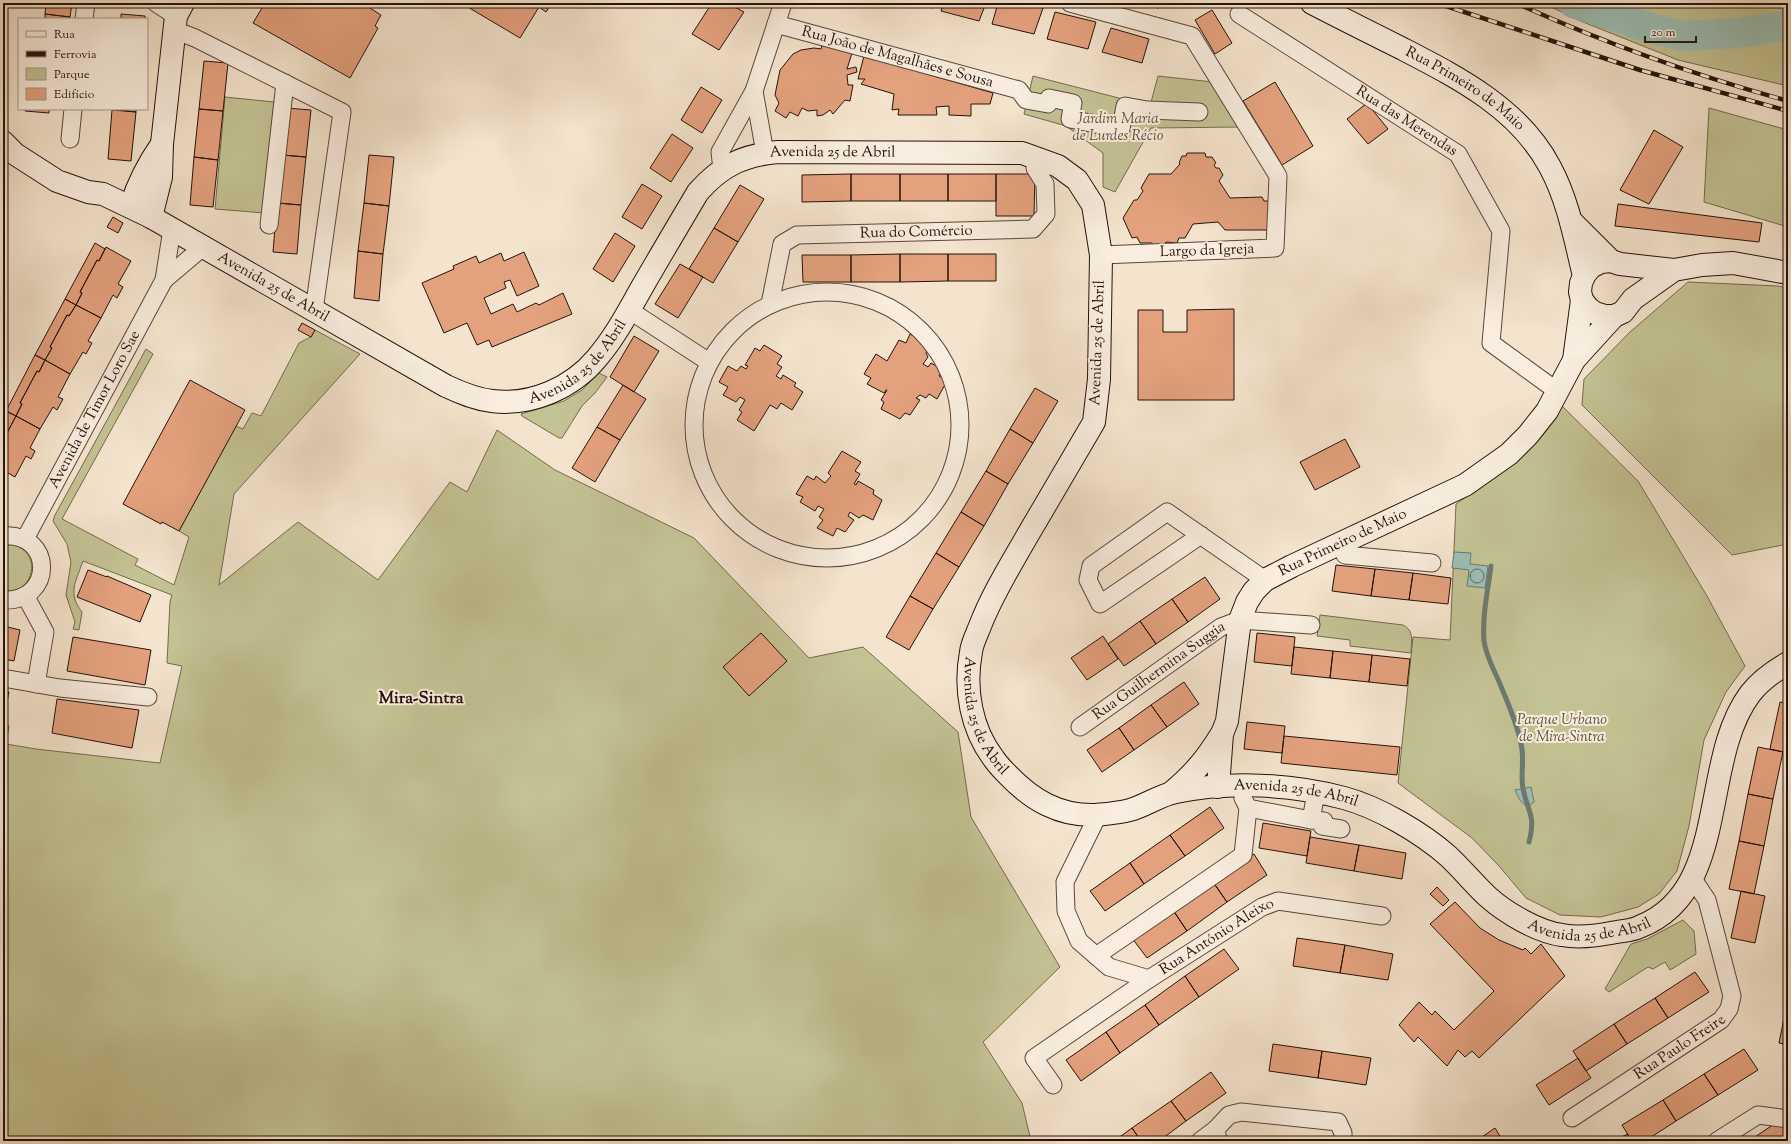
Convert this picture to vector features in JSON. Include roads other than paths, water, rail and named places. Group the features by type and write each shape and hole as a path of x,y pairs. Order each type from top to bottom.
{"street":[{"path":"84,18 86,3"},
{"path":"156,3 178,16 195,38 342,112 314,310"},
{"path":"722,170 720,152 754,91 783,3"},
{"name":"Largo da Igreja","path":"1070,3 1192,36 1278,176 1275,248 1101,255"},
{"name":"Rua Primeiro de Maio","path":"1312,3 1454,76 1490,99 1514,121 1533,142 1550,166 1559,185 1571,221 1584,276"},
{"name":"Rua das Merendas","path":"1239,14 1458,154 1501,232 1491,343 1557,391"},
{"path":"151,217 161,176 162,144 178,16"},
{"name":"Rua João de Magalhães e Sousa","path":"776,24 1019,90 1026,100 1048,104 1049,98 1073,103 1070,119 1121,128 1125,106 1147,110 1198,112"},
{"path":"269,225 285,83"},
{"path":"754,91 765,153"},
{"path":"70,139 73,110"},
{"name":"Avenida 25 de Abril","path":"3,142 15,154 56,181 88,192 103,194 151,217 446,386 470,397 492,401 511,402 528,400 547,394 581,374 596,359 629,310 698,192 710,178 744,157 765,153 1022,152 1036,156 1058,166 1077,180 1093,206 1101,255 1098,379 1094,422 1010,565 986,610 971,649 968,679 973,721 993,759 1024,791 1054,807 1072,814 1098,815 1130,810 1171,793 1227,786 1272,786 1346,799 1378,811 1410,828 1447,855 1489,898 1519,918 1561,935 1593,936 1637,928 1661,916 1679,901 1692,879 1704,846 1730,735 1738,715 1751,693 1773,672 1788,663"},
{"path":"130,206 146,168 162,144"},
{"name":"Rua do Comércio","path":"770,304 782,244 797,235 1034,229 1046,214 1046,184 1035,168 1036,156"},
{"path":"103,194 134,178 146,168"},
{"name":"Rua Primeiro de Maio","path":"1571,221 1616,263"},
{"name":"Avenida de Timor Loro Sae","path":"25,539 164,280 172,229"},
{"name":"Avenida de Timor Loro Sae","path":"164,280 204,247"},
{"path":"1674,270 1633,299 1623,312 1614,316 1605,316 1595,313 1588,308 1582,300 1580,292 1581,283 1584,276 1591,267 1602,262 1674,270 1702,265 1733,263 1788,272"},
{"path":"1616,263 1628,270 1634,281 1635,290 1633,299"},
{"path":"808,292 848,292 886,304 918,327 943,358 957,393 961,422 958,451 945,487 923,517 894,540 851,556 805,557 762,542 727,514 708,488 697,458 693,426 696,394 709,362 735,328 770,304 808,292"},
{"name":"Rua Primeiro de Maio","path":"1574,360 1582,300"},
{"path":"629,310 709,362"},
{"name":"Rua Primeiro de Maio","path":"1227,786 1222,734 1227,721 1240,620 1247,602 1254,591 1265,580 1338,543 1465,485 1509,454 1528,435 1547,411 1574,360 1614,316"},
{"path":"1201,535 1100,604 1088,580 1091,566 1168,512 1201,535 1265,580"},
{"path":"3,536 13,536 25,539 33,545 39,553 42,563 42,572 39,582 26,597 14,601 3,600"},
{"path":"1345,555 1432,562"},
{"path":"26,597 44,632 36,684"},
{"path":"1240,620 1311,625"},
{"name":"Rua Guilhermina Suggia","path":"1080,727 1221,627 1240,620"},
{"path":"3,678 36,684 148,697"},
{"path":"1171,793 1192,776 1208,756 1222,734"},
{"path":"1227,786 1248,808 1324,822 1322,826 1340,829"},
{"path":"1312,820 1316,793"},
{"path":"1096,956 1243,855 1248,808"},
{"name":"Rua António Aleixo","path":"1098,815 1066,882 1066,911 1079,941 1109,967 1149,979"},
{"name":"Rua Paulo Freire","path":"1572,1118 1721,1020 1729,1009 1732,996 1707,900 1692,879"},
{"name":"Rua António Aleixo","path":"1053,1085 1034,1058 1149,979 1262,907 1278,901 1382,916"},
{"path":"1200,1141 1217,1135 1229,1115 1241,1112 1338,1122 1343,1133 1343,1141"},
{"path":"1718,1141 1758,1115 1788,1119"}],"water":[{"path":"1454,552 1471,553 1470,564 1488,566 1485,588 1467,586 1469,570 1452,568"},
{"path":"1531,787 1534,802 1529,806 1522,802 1515,790"}],"waterway":[{"path":"1573,3 1647,27 1682,36 1739,33 1788,25"},
{"path":"1491,566 1485,613 1484,641 1488,658 1515,721 1519,736 1523,755 1523,789 1532,826 1529,842"}],"railway":[{"path":"1437,3 1640,70 1788,111"},
{"path":"1516,3 1616,45 1684,69 1788,101"}],"district":[{"name":"Mira-Sintra","path":"421,699"}],"park label":[{"name":"Jardim Maria de Lurdes Récio","path":"1118,128"},
{"name":"Parque Urbano de Mira-Sintra","path":"1562,728"}]}
